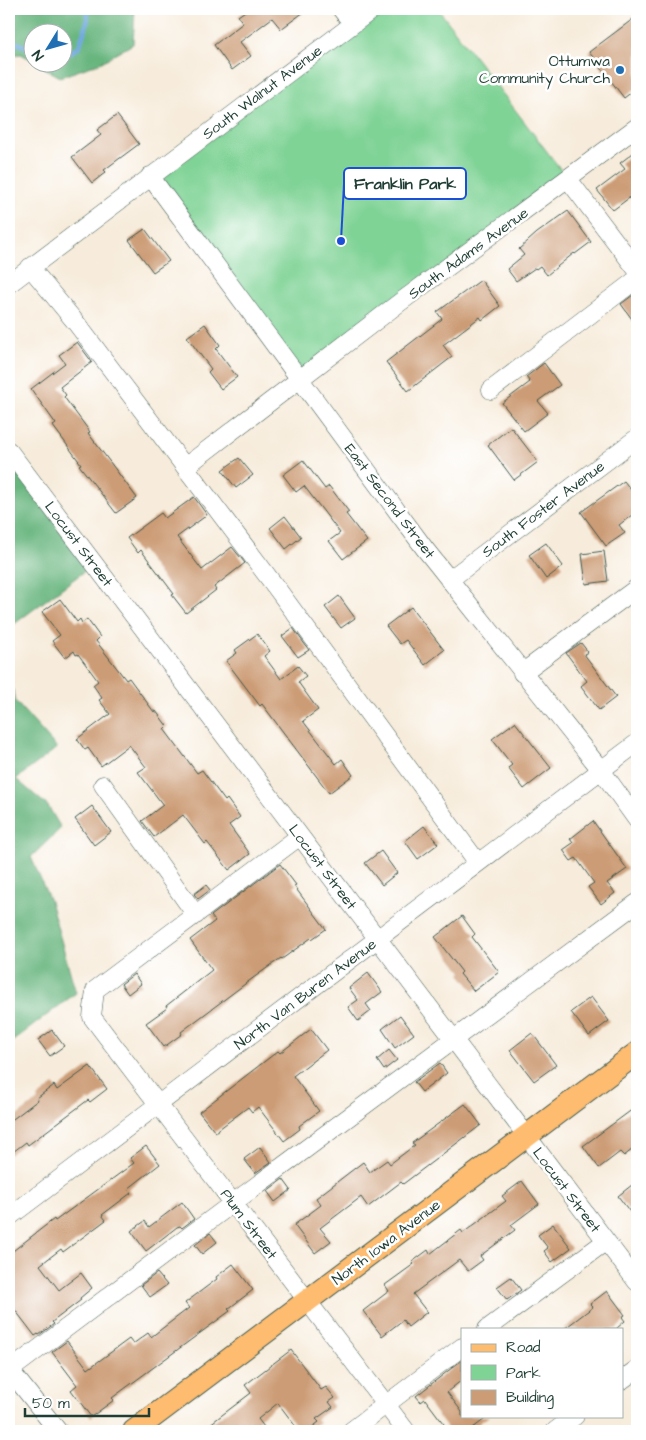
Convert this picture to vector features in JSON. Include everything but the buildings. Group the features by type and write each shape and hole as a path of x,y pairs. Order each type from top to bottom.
{"main road":[{"name":"North Iowa Avenue","path":"134,1431 637,1053"}],"street":[{"path":"341,9 352,24"},
{"name":"South Walnut Avenue","path":"9,284 373,9"},
{"name":"South Adams Avenue","path":"184,467 399,303 637,127"},
{"name":"East Second Street","path":"150,176 448,580 601,770 637,820"},
{"path":"568,179 637,270"},
{"path":"30,267 77,324 278,590 478,862"},
{"path":"491,390 637,279"},
{"name":"South Foster Avenue","path":"448,580 637,438"},
{"name":"Locust Street","path":"9,451 637,1282"},
{"path":"522,673 637,588"},
{"name":"North Van Buren Avenue","path":"9,1218 637,743"},
{"path":"103,785 196,915 300,836"},
{"path":"58,1431 9,1370 637,903"},
{"name":"Plum Street","path":"196,915 95,990 92,1017 406,1431"},
{"path":"488,1328 606,1241"},
{"path":"351,1431 461,1348"},
{"path":"624,1379 637,1369"},
{"path":"555,1431 572,1418"}],"green space":[{"path":"9,9 135,9 133,44 100,63 60,77 51,72 72,72 72,22 22,22 22,55 9,55"},
{"path":"373,9 438,9 568,179 299,379 150,176"},
{"path":"9,451 94,564 9,628"},
{"path":"9,672 15,701 57,748 16,779 48,806 61,828 31,857 50,901 76,993 9,1044"}],"waterway":[{"path":"72,51 79,47 87,23 88,9"},
{"path":"9,40 22,45"}],"place":[{"name":"Ottumwa Community Church","path":"620,70"},
{"name":"Franklin Park","path":"341,241"}]}
